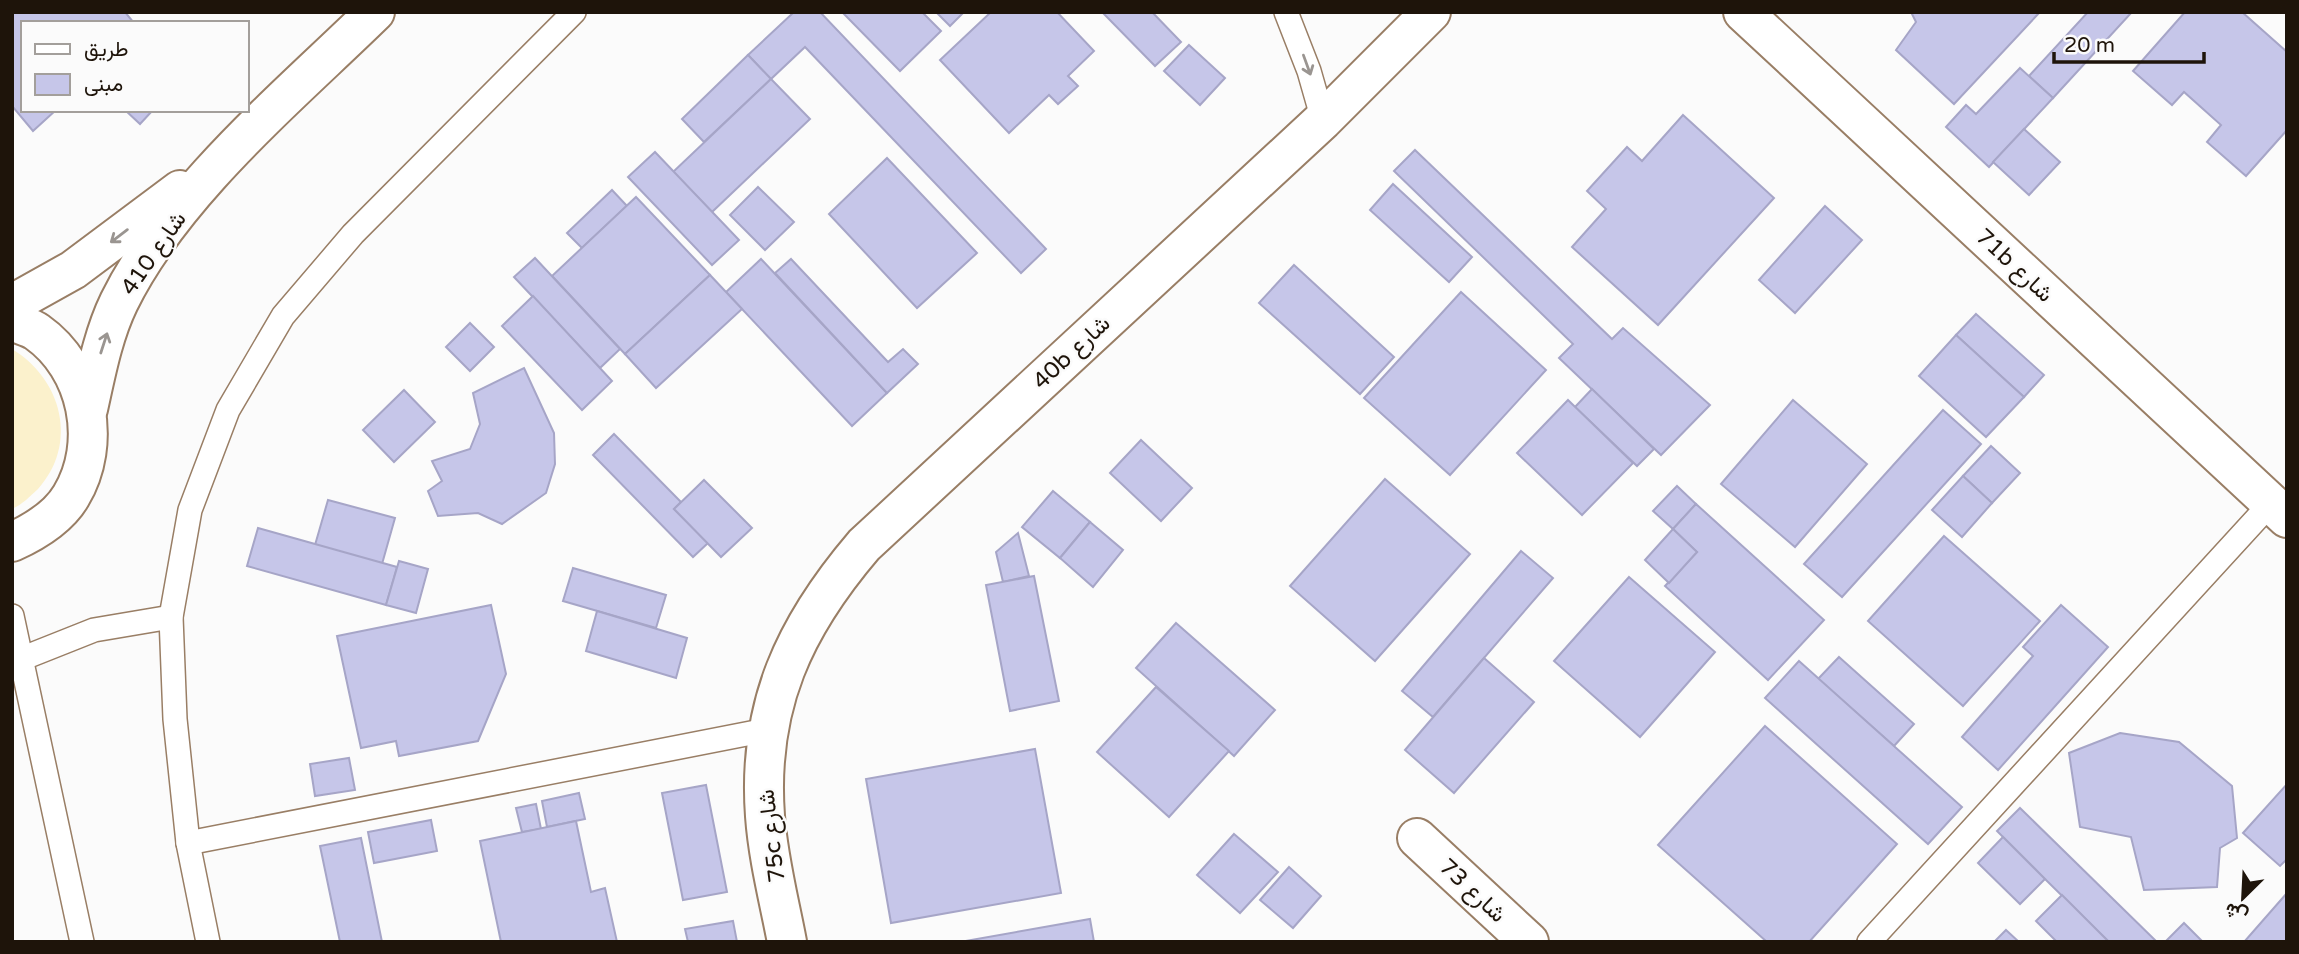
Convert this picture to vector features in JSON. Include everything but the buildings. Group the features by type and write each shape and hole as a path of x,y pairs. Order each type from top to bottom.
{"street":[{"name":"شارع 410","path":"88,409 102,349 118,304 140,262 232,151 375,12"},
{"name":"40b شارع","path":"766,730 780,679 801,630 829,586 864,545 1323,120 1431,12"},
{"name":"71b شارع","path":"1743,12 2279,511"},
{"name":"شارع 410","path":"12,304 73,270 232,151"},
{"path":"12,321 37,332 70,365 88,409 87,454 71,497 40,529 12,542"},
{"name":"75c شارع","path":"766,730 765,818 786,942"},
{"name":"شارع 73","path":"1417,838 1529,942"}],"lane":[{"path":"208,942 188,843 175,719 171,617 190,510 228,410 283,316 353,234 574,12"},
{"path":"1286,12 1309,71 1323,120"},
{"path":"1869,942 2279,511"},
{"path":"12,616 82,942"},
{"path":"22,659 94,630 171,617"},
{"path":"188,843 766,730"}],"sand":[{"path":"12,349 43,377 59,413 61,433 51,471 38,489 12,509"}]}
